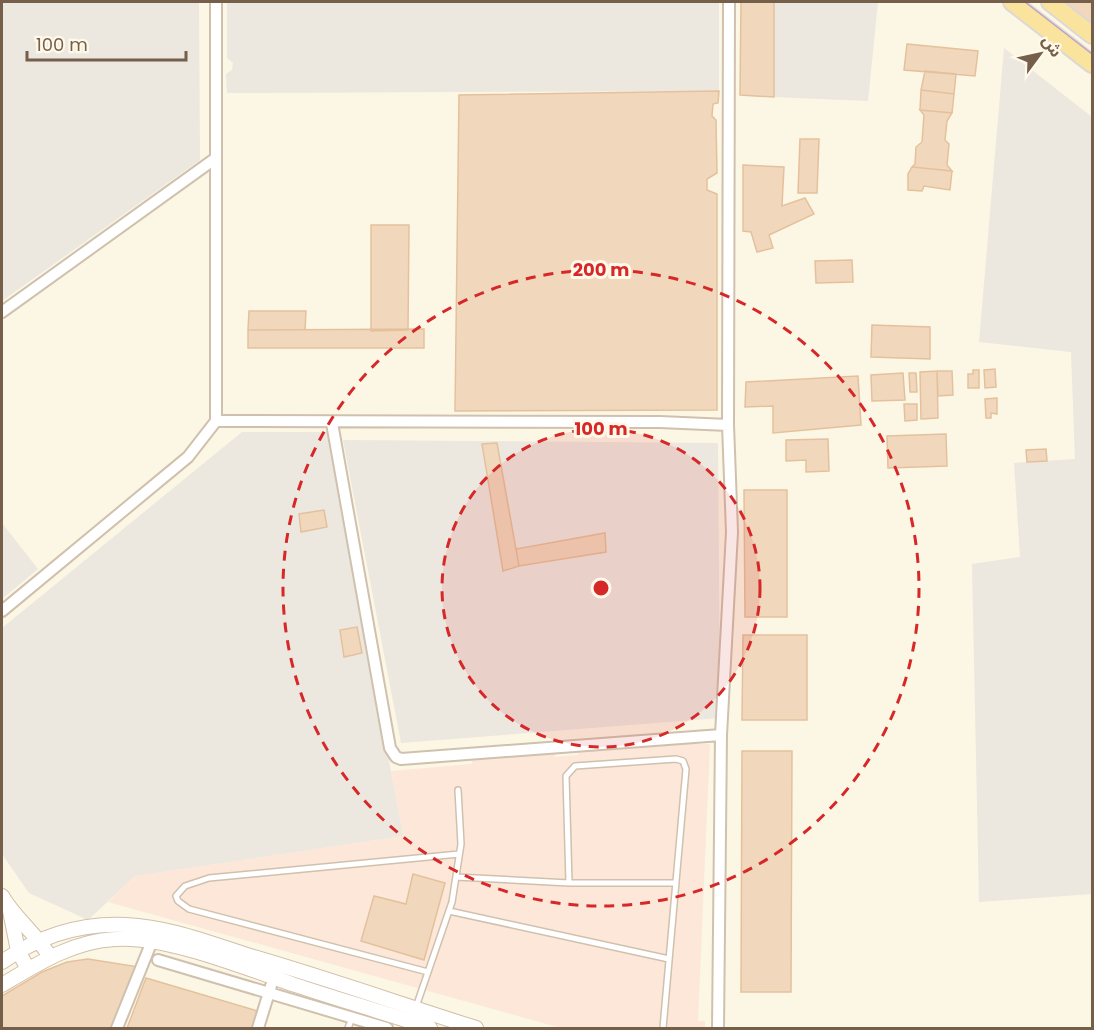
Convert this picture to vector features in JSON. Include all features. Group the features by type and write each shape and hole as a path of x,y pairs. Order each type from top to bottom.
{"main road":[{"path":"1012,2 1092,64"},
{"path":"1050,2 1092,35"}],"street":[{"path":"2,612 188,457 216,421 216,2"},
{"path":"718,1029 721,735 732,532 728,425 729,2"},
{"path":"2,312 216,158"},
{"path":"216,421 660,422 728,425"},
{"path":"332,423 390,748 396,757 721,735"},
{"path":"2,896 10,911 18,951 28,969"},
{"path":"10,911 40,939 50,957"},
{"path":"2,962 40,939 61,932 125,925 166,930 416,1009 433,1024"},
{"path":"2,985 50,957 77,946 113,939 152,941 273,977 352,1017 476,1029"},
{"path":"117,1029 152,941"},
{"path":"158,960 387,1029"},
{"path":"258,1029 273,977"},
{"path":"352,1017 361,990"}],"lane":[{"path":"569,883 566,776 569,769 575,766 676,759 682,761 686,769 663,1029"},
{"path":"416,1009 449,911 456,877 459,854 458,790"},
{"path":"428,972 189,909 178,901 176,896 185,886 209,878 459,854"},
{"path":"456,877 569,883 675,883"},
{"path":"449,911 669,959"}],"shaded area":[{"path":"2,2 199,2 200,160 2,301"},
{"path":"227,2 719,2 719,91 227,93 226,74 232,70 233,63 227,58"},
{"path":"774,2 878,2 868,101 774,97"},
{"path":"1004,48 1092,117 1092,894 979,902 972,564 1020,557 1014,463 1075,459 1071,352 979,342"},
{"path":"242,432 328,432 403,836 135,876 88,920 29,893 2,854 2,628"},
{"path":"343,440 718,443 720,718 401,743"},
{"path":"2,523 38,569 2,599"},
{"path":"691,736 692,744 710,744 698,1021 705,1021 705,1028 561,1028 108,902 135,876 403,836 391,771 472,764 472,755 554,747 555,757 578,755 577,746"}],"building":[{"path":"741,2 774,2 774,97 740,95"},
{"path":"1063,2 1092,2 1092,26"},
{"path":"907,44 978,51 975,76 904,70"},
{"path":"925,71 956,74 954,94 921,90"},
{"path":"921,90 954,94 952,113 920,110"},
{"path":"719,91 718,103 713,104 712,116 716,120 717,173 707,179 707,190 717,194 717,410 455,411 459,95"},
{"path":"920,110 952,113 947,121 945,140 949,144 947,165 952,171 912,167 915,164 916,147 922,142 924,115"},
{"path":"800,139 819,139 817,193 798,193"},
{"path":"743,165 784,167 782,206 805,198 814,214 769,235 773,248 757,252 751,232 743,231"},
{"path":"912,167 952,171 950,190 924,186 922,191 908,190 908,174"},
{"path":"371,225 409,225 408,330 371,331"},
{"path":"852,260 853,282 816,283 815,261"},
{"path":"249,311 306,311 305,330 248,330"},
{"path":"872,325 930,327 930,359 871,357"},
{"path":"424,329 424,348 248,348 248,330"},
{"path":"995,369 996,387 985,388 984,370"},
{"path":"973,370 979,370 979,388 968,388 968,374 973,374"},
{"path":"937,371 938,418 921,419 920,372"},
{"path":"937,371 952,371 953,395 938,396"},
{"path":"903,373 905,400 872,401 871,375"},
{"path":"909,373 916,373 917,392 910,392"},
{"path":"858,376 861,425 773,433 773,406 745,407 746,382"},
{"path":"997,398 997,414 991,413 991,418 986,418 985,399"},
{"path":"904,404 917,404 917,420 905,421"},
{"path":"946,434 947,466 888,468 887,436"},
{"path":"828,439 829,471 806,472 806,460 786,461 786,440"},
{"path":"497,443 519,566 503,571 482,444"},
{"path":"1046,449 1047,461 1027,462 1026,450"},
{"path":"744,490 787,490 787,617 745,617"},
{"path":"324,510 327,527 301,532 299,514"},
{"path":"605,533 606,552 519,566 516,549"},
{"path":"357,627 362,653 344,657 340,630"},
{"path":"743,635 807,635 807,720 742,720"},
{"path":"742,751 792,751 791,992 741,992"},
{"path":"413,874 445,883 424,960 361,941 374,896 406,904"},
{"path":"88,959 139,967 112,1028 2,1028 2,996 42,972 67,962"},
{"path":"146,978 261,1012 256,1028 127,1028"}],"tram line":[{"path":"1025,2 1092,54"}]}
